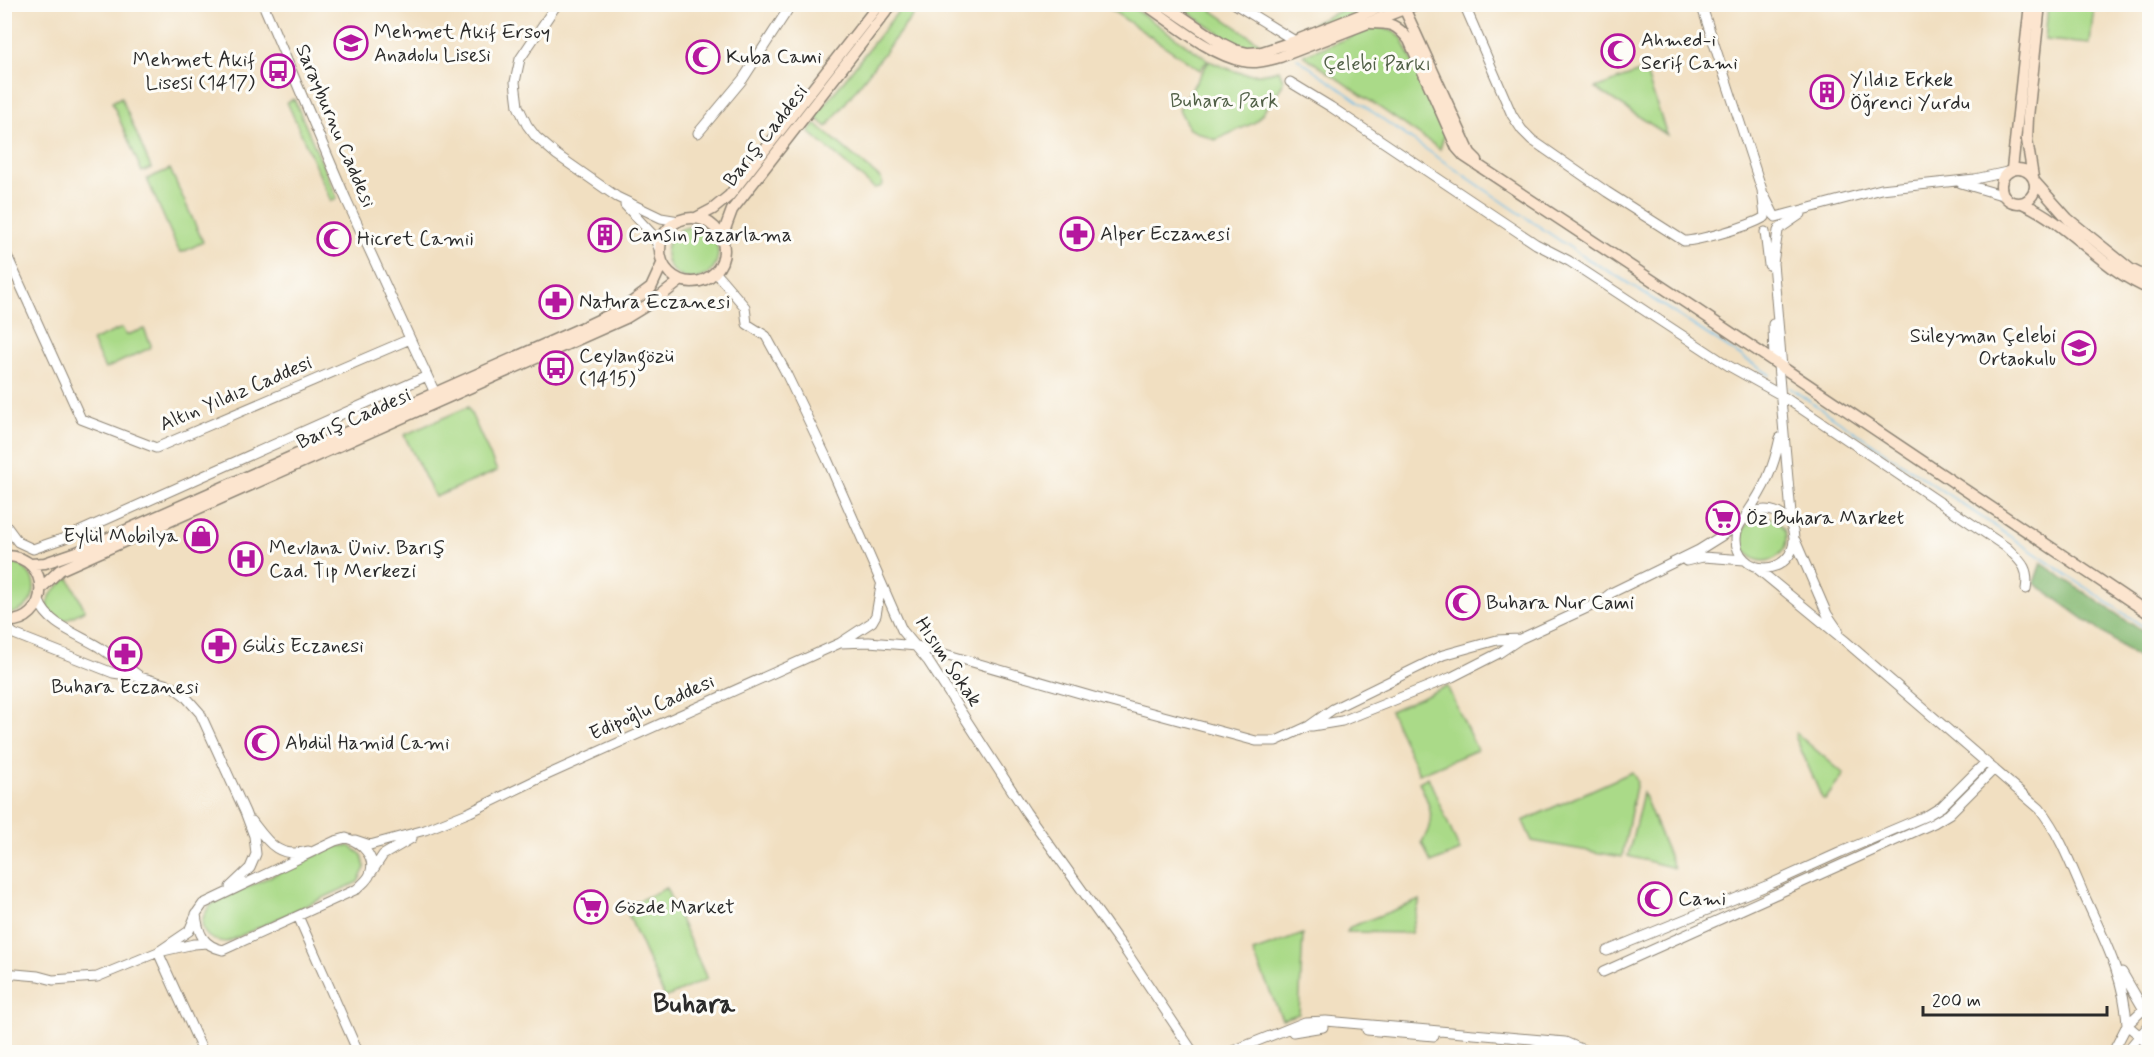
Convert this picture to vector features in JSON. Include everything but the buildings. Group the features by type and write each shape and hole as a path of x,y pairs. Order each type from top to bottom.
{"main road":[{"name":"Barış Caddesi","path":"696,218 713,209 729,196 879,4"},
{"name":"Barış Caddesi","path":"722,237 732,210 892,4"},
{"path":"1145,4 1214,50 1245,62 1262,62 1280,57 1417,4"},
{"path":"1163,4 1235,50 1248,52 1262,52 1295,41 1388,4"},
{"path":"2030,4 2009,171 2001,181 2002,192 2013,202 2022,203 2049,217 2127,278 2150,289"},
{"path":"2022,203 2034,193 2034,179 2027,140 2040,4"},
{"path":"1405,10 1470,153 1503,181"},
{"path":"1371,23 1386,23 1399,28 1409,40 1457,148 1464,156 2150,614"},
{"path":"2009,171 2024,169 2068,219 2130,269 2150,279"},
{"path":"696,218 711,224 722,237 724,256 716,273 699,282 680,281 667,271 663,264 660,251 664,233 679,220 696,218"},
{"name":"Barış Caddesi","path":"31,564 45,563 77,552 624,308 651,288 663,264"},
{"name":"Barış Caddesi","path":"41,588 60,570 626,318 657,299 680,281"},
{"path":"4,623 27,616 39,601 41,588 37,571 31,564 24,559 5,555"}],"street":[{"name":"Sarayburnu Caddesi","path":"263,4 346,199 435,393"},
{"path":"557,4 520,59 515,82 518,106 536,136 557,155 617,197 661,218 679,220"},
{"path":"698,133 743,79 787,11 788,4"},
{"path":"1235,4 1249,8 1295,41"},
{"path":"1464,4 1512,115 1532,140 1607,192 1684,241 1693,241 1737,229 1769,217 1881,189 1956,182 2009,171"},
{"path":"1701,4 1769,217"},
{"path":"1290,82 1536,244 1569,261 1780,396 2006,547 2026,569 2028,578 2026,589"},
{"path":"1956,182 2005,196"},
{"path":"617,197 653,235 660,251"},
{"path":"1737,229 1764,231 1771,234 1810,208"},
{"path":"1672,565 1702,557 1749,563 1762,568 1773,567 1782,563 1789,556 1793,547 1782,430 1773,263 1780,221 1769,217"},
{"path":"1769,217 1761,224 1771,282 1778,365"},
{"name":"Altın Yıldız Caddesi","path":"4,249 81,419 156,448 410,339"},
{"name":"Hısım Sokak","path":"716,273 745,307 747,324 765,336 784,369 827,459 902,630 916,646 1026,812 1114,935 1193,1053"},
{"name":"Barış Caddesi","path":"4,523 18,542 33,549 64,538 427,376"},
{"path":"1782,430 1770,476 1742,521 1736,543 1749,563 1844,640 2040,809 2054,827 2109,947 2121,984 2127,1025 2150,1048"},
{"path":"1309,726 1342,722 1452,677 1499,653 1520,639 1672,565 1699,550 1753,512 1768,509 1782,515 1793,531 1827,614 1844,640"},
{"path":"840,644 872,622 876,615 881,586"},
{"path":"39,601 43,609 56,622 99,647 140,677"},
{"path":"4,623 14,634 113,673 140,677 172,686 185,696 200,713 254,836 256,854 250,868 222,894"},
{"path":"1309,726 1333,709 1443,655 1497,639 1520,639"},
{"name":"Edipoğlu Caddesi","path":"425,830 470,812 538,779 840,644 916,646 1256,741 1276,741 1309,726"},
{"path":"1607,951 1766,886 1928,815 1941,807 1986,762"},
{"path":"1603,972 1934,823 1950,814 1994,769"},
{"path":"245,812 271,846 287,853 301,853 346,838 370,845 425,830"},
{"path":"196,914 197,926 207,943 211,947 223,950 357,889 370,875 383,855 425,830"},
{"path":"355,840 368,854 371,863 370,875"},
{"path":"158,952 189,931 203,904 326,845"},
{"path":"298,916 358,1053"},
{"path":"4,973 38,976 53,980 97,977 158,952 207,943"},
{"path":"2109,947 2147,1008 2127,1025 2114,1053"},
{"path":"158,952 203,1053"},
{"path":"1230,1053 1305,1022 1326,1021 1565,1042 1588,1053"},
{"path":"2127,1053 2150,1024"},
{"path":"1246,1053 1300,1030 1333,1027 1537,1045 1569,1053"}],"green space":[{"path":"904,4 920,6 827,127 815,117"},
{"path":"1104,5 1129,5 1208,60 1200,70"},
{"path":"1177,5 1204,5 1261,44 1258,48 1237,45"},
{"path":"1354,5 1376,5 1315,29 1313,23"},
{"path":"2048,5 2094,5 2090,44 2045,40"},
{"name":"Çelebi Parkı","path":"1377,27 1393,31 1402,38 1445,133 1440,149 1303,55"},
{"name":"Buhara Park","path":"1209,61 1243,73 1259,74 1279,70 1283,80 1282,86 1254,123 1215,140 1189,129 1179,109"},
{"path":"1645,70 1667,135 1595,88"},
{"path":"121,97 151,168 142,172 112,102"},
{"path":"294,99 337,198 331,201 287,102"},
{"path":"816,124 881,179 883,184 874,188 809,132"},
{"path":"170,169 203,242 183,252 180,252 177,247 147,179"},
{"path":"692,227 706,231 714,239 718,253 714,267 706,275 692,279 678,275 670,267 666,253 670,239 678,231"},
{"path":"122,328 126,335 144,329 151,345 150,348 105,369 92,341"},
{"path":"468,407 497,471 435,497 404,435"},
{"path":"1764,517 1779,524 1786,539 1779,554 1764,561 1749,554 1742,539 1749,524"},
{"path":"4,562 20,565 28,572 33,580 34,589 27,605 18,611 5,614"},
{"path":"2041,563 2149,636 2149,666 2034,583"},
{"path":"69,578 85,610 64,621 47,609 47,604 54,591"},
{"path":"1447,686 1477,750 1419,774 1390,711"},
{"path":"1796,733 1844,774 1825,800 1822,798 1795,736"},
{"path":"1632,772 1637,781 1622,857 1532,841 1523,821"},
{"path":"1428,777 1460,851 1431,863 1422,842 1431,819 1429,805 1419,782"},
{"path":"1643,793 1674,868 1628,856"},
{"path":"336,846 350,846 362,855 365,868 358,882 227,942 218,941 206,934 202,923 207,910 213,903"},
{"path":"666,888 707,979 665,998 625,907"},
{"path":"1420,900 1411,933 1347,932 1350,927"},
{"path":"1303,934 1299,1014 1282,1019 1253,952"}],"waterway":[{"path":"1297,58 1581,255 1770,375"},
{"path":"1790,388 2150,631"}],"place":[{"name":"Mehmet Akif Ersoy Anadolu Lisesi","path":"351,43"},
{"name":"Ahmed-i Serif Cami","path":"1618,51"},
{"name":"Kuba Cami","path":"703,57"},
{"name":"Mehmet Akif Lisesi (1417)","path":"278,71"},
{"name":"Yıldız Erkek Öğrenci Yurdu","path":"1827,92"},
{"name":"Alper Eczanesi","path":"1077,234"},
{"name":"Cansın Pazarlama","path":"605,235"},
{"name":"Hicret Camii","path":"334,239"},
{"name":"Natura Eczanesi","path":"556,302"},
{"name":"Süleyman Çelebi Ortaokulu","path":"2079,348"},
{"name":"Ceylangözü (1415)","path":"556,368"},
{"name":"Öz Buhara Market","path":"1723,518"},
{"name":"Eylül Mobilya","path":"201,536"},
{"name":"Mevlana Üniv. Barış Cad. Tıp Merkezi","path":"246,559"},
{"name":"Buhara Nur Cami","path":"1463,603"},
{"name":"Gülis Eczanesi","path":"219,646"},
{"name":"Buhara Eczanesi","path":"125,654"},
{"name":"Abdül Hamid Cami","path":"262,743"},
{"name":"Cami","path":"1655,899"},
{"name":"Gözde Market","path":"591,907"}],"district":[{"name":"Buhara","path":"694,1005"}]}
